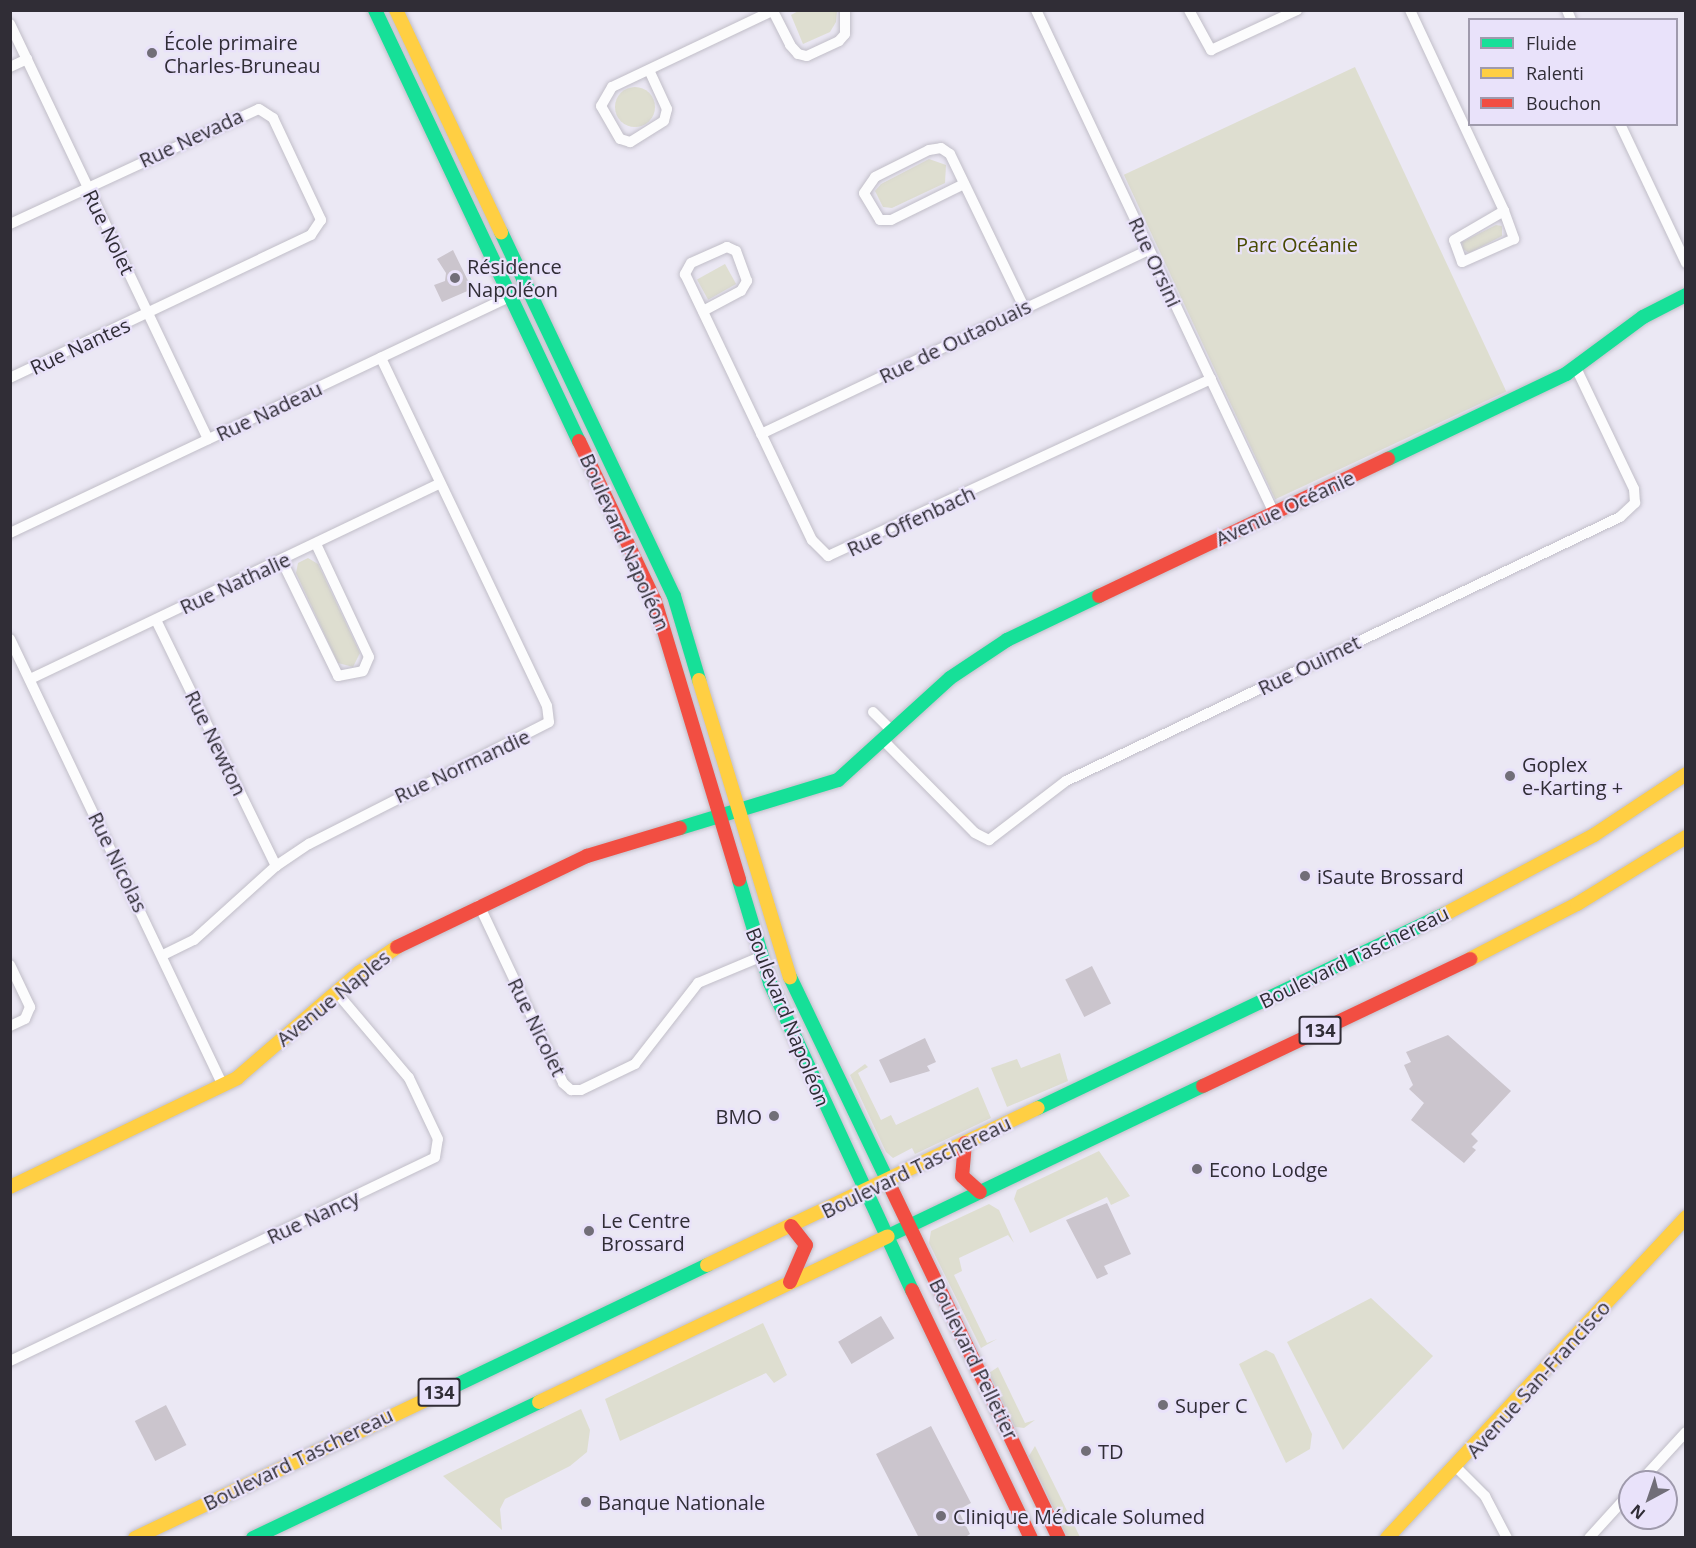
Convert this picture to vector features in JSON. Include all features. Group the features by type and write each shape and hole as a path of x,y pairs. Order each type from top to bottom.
{"street":[{"name":"Boulevard Napoléon","path":"375,10 655,601 760,957 811,1080 866,1191"},
{"name":"Boulevard Napoléon","path":"396,10 674,596 780,955 887,1181"},
{"path":"649,70 667,109 664,121 630,142 620,140 601,106 603,95 649,70 773,11 790,45 798,54 807,56 839,41 845,34 845,10"},
{"name":"Rue Orsini","path":"1036,10 1274,513"},
{"path":"1189,10 1211,50 1297,10"},
{"path":"1410,10 1504,211 1514,239 1462,262 1454,240 1504,211"},
{"name":"Rue Nolet","path":"10,24 208,439"},
{"path":"10,67 27,59"},
{"name":"Rue Nevada","path":"88,187 251,110 267,112 283,139 317,210 317,230 148,313"},
{"path":"1621,126 1686,263"},
{"path":"964,184 891,220 880,220 864,193 875,177 941,148 950,154 1024,308"},
{"path":"10,224 88,187"},
{"name":"Rue Offenbach","path":"703,311 741,291 747,281 736,251 727,247 691,263 685,274 818,550 828,556 838,555 1211,379"},
{"name":"Rue de Outaouais","path":"761,434 1149,250"},
{"name":"Rue Nadeau","path":"10,533 528,288"},
{"name":"Avenue Océanie","path":"737,813 838,780 950,678 1007,640 1576,368 1643,317 1686,295"},
{"name":"Rue Nantes","path":"10,378 148,313"},
{"name":"Rue Normandie","path":"163,956 207,930 276,866 348,821 549,723 547,706 439,484 381,358"},
{"name":"Rue Ouimet","path":"888,736 975,833 989,840 1066,781 1620,517 1635,503 1634,489 1576,368"},
{"name":"Rue Nathalie","path":"30,679 282,561 439,484"},
{"path":"282,561 338,676 363,672 369,657 316,544"},
{"name":"Rue Newton","path":"156,620 276,866"},
{"name":"Rue Nicolas","path":"10,639 223,1086"},
{"path":"873,712 888,736"},
{"name":"Boulevard Taschereau","path":"135,1538 887,1181 1521,876 1686,774"},
{"name":"Avenue Naples","path":"10,1187 223,1086 392,950 479,905 587,856 737,813"},
{"name":"134","path":"253,1538 1538,925 1686,837"},
{"name":"Rue Nicolet","path":"479,905 563,1083 571,1090 581,1090 635,1064 698,983 760,957"},
{"path":"10,965 30,1007 26,1019 10,1026"},
{"name":"Rue Nancy","path":"10,1361 435,1157 438,1139 409,1078 337,993"},
{"path":"811,1080 832,1069"},
{"path":"965,1143 962,1176 980,1192"},
{"name":"Boulevard Pelletier","path":"887,1181 1059,1538"},
{"name":"Boulevard Pelletier","path":"866,1191 1031,1538"},
{"name":"Avenue San-Francisco","path":"1387,1538 1457,1468 1686,1217"},
{"path":"790,1282 806,1245 791,1226"},
{"path":"952,1373 975,1362"},
{"path":"1651,1470 1686,1432"},
{"path":"1457,1468 1485,1496 1507,1538"},
{"path":"1589,1538 1618,1506"}],"green space":[{"path":"800,10 837,11 836,22 830,32 803,44 791,15"},
{"name":"Parc Océanie","path":"1355,67 1506,391 1275,499 1124,175"},
{"path":"635,87 643,88 649,93 654,99 654,115 649,121 643,126 635,127 627,126 621,121 616,115 615,107 616,99 621,93 627,88"},
{"path":"929,159 946,165 945,183 892,208 883,207 875,191 881,184"},
{"path":"1496,225 1502,226 1502,236 1469,253 1463,249 1462,242"},
{"path":"725,264 736,284 708,300 697,280"},
{"path":"308,558 318,564 360,653 353,667 338,663 296,573 298,563"},
{"path":"1060,1053 1068,1081 1007,1107 991,1068 1017,1059 1021,1068"},
{"path":"865,1064 868,1067 858,1073 881,1120 891,1115 896,1125 978,1087 991,1118 915,1154 912,1148 893,1158 886,1152 850,1075"},
{"path":"1099,1151 1130,1196 1111,1205 1107,1197 1030,1233 1014,1199 1017,1190"},
{"path":"989,1204 999,1210 1014,1243 1008,1235 959,1258 962,1271 954,1275 987,1343 997,1339 981,1348 929,1243 931,1231"},
{"path":"1371,1298 1433,1356 1343,1450 1287,1342"},
{"path":"763,1323 787,1375 774,1383 766,1373 620,1441 605,1399"},
{"path":"1266,1350 1274,1354 1312,1434 1310,1449 1286,1463 1239,1364"},
{"path":"998,1367 1025,1423 1035,1420 1024,1428 1015,1427 989,1373"},
{"path":"581,1409 590,1430 587,1452 570,1466 505,1499 500,1509 502,1530 443,1476"},
{"path":"1035,1446 1080,1537 1067,1537 1029,1456"}],"building":[{"name":"Résidence Napoléon","path":"453,250 472,289 442,302 434,285 445,281 446,273 437,259"},
{"path":"1092,966 1111,1003 1084,1017 1065,980"},
{"path":"1448,1035 1511,1091 1471,1134 1478,1141 1472,1147 1476,1150 1464,1163 1411,1120 1424,1103 1409,1089 1413,1085 1404,1065 1411,1062 1406,1052"},
{"path":"925,1038 936,1062 927,1066 930,1071 890,1083 879,1060"},
{"path":"1107,1203 1131,1254 1104,1266 1108,1274 1097,1279 1066,1220"},
{"path":"881,1316 894,1338 852,1364 838,1342"},
{"path":"166,1405 186,1445 155,1461 135,1421"},
{"path":"931,1426 971,1503 958,1510 970,1534 964,1538 919,1538 876,1454"}],"traffic: fast":[{"path":"375,10 579,441"},
{"path":"501,232 674,596 699,680"},
{"path":"1388,459 1566,374 1643,317 1686,295"},
{"path":"680,828 838,780 950,678 1007,640 1099,596"},
{"path":"739,880 770,983 912,1290"},
{"path":"1038,1108 1445,914"},
{"path":"790,977 892,1190"},
{"path":"888,1236 1203,1086"},
{"path":"438,1394 707,1265"},
{"path":"253,1538 539,1402"}],"traffic: slow":[{"path":"396,10 501,232"},
{"path":"699,680 790,977"},
{"path":"1445,914 1594,835 1686,774"},
{"path":"1470,959 1577,904 1686,837"},
{"path":"10,1187 237,1078 360,972 397,947"},
{"path":"707,1265 1038,1108"},
{"path":"1387,1538 1686,1217"},
{"path":"539,1402 888,1236"},
{"path":"135,1538 438,1394"}],"traffic: jam":[{"path":"579,441 655,601 739,880"},
{"path":"1099,596 1388,459"},
{"path":"397,947 587,856 680,828"},
{"path":"1203,1086 1470,959"},
{"path":"965,1143 962,1176 980,1192"},
{"path":"892,1190 1059,1538"},
{"path":"790,1282 806,1245 791,1226"},
{"path":"912,1290 1031,1538"}],"place":[{"name":"École primaire Charles-Bruneau","path":"152,53"},
{"name":"Résidence Napoléon","path":"455,278"},
{"name":"Goplex e-Karting +","path":"1510,776"},
{"name":"iSaute Brossard","path":"1305,876"},
{"name":"BMO","path":"774,1116"},
{"name":"Econo Lodge","path":"1197,1169"},
{"name":"Le Centre Brossard","path":"589,1231"},
{"name":"Super C","path":"1163,1405"},
{"name":"TD","path":"1086,1451"},
{"name":"Banque Nationale","path":"586,1502"},
{"name":"Clinique Médicale Solumed","path":"941,1516"}]}
